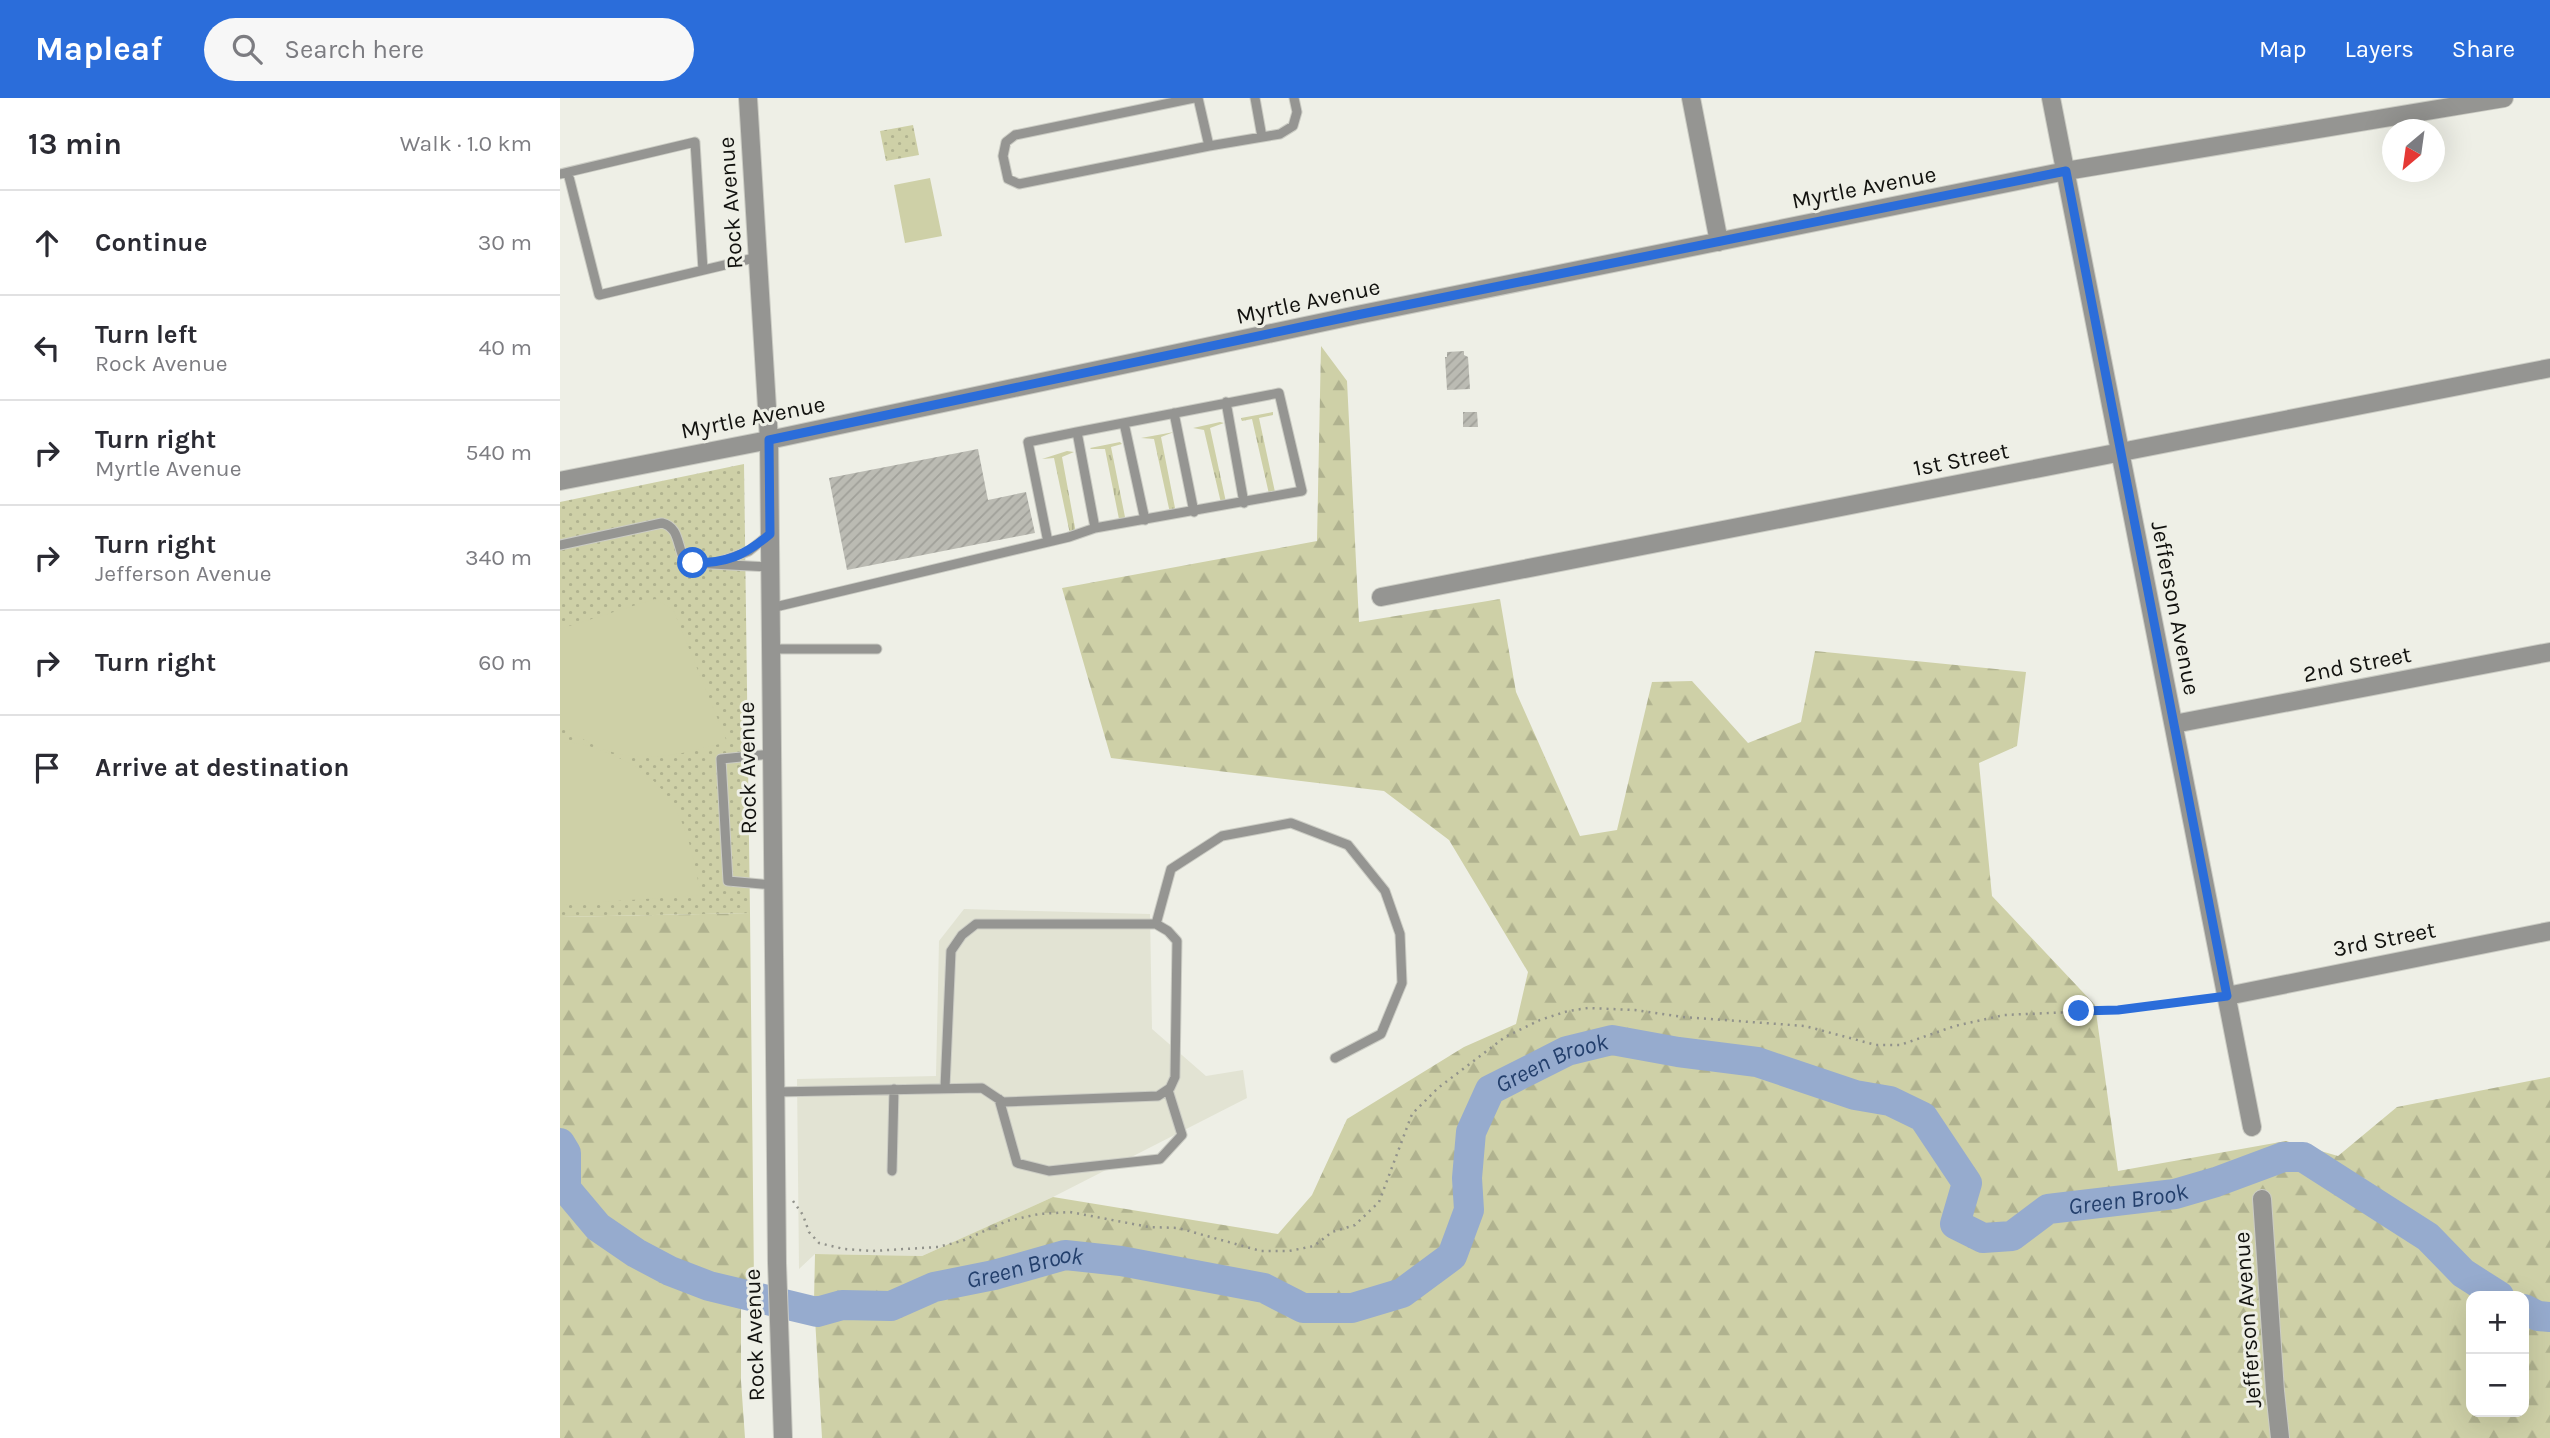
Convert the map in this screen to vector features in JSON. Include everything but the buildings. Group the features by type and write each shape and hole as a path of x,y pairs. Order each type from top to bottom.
{"street":[{"name":"Rock Avenue","path":"748,98 769,440 776,1263 783,1438"},
{"path":"1691,98 1719,242"},
{"name":"Jefferson Avenue","path":"2052,98 2252,1127"},
{"name":"Myrtle Avenue","path":"560,481 2066,171 2504,98"},
{"name":"1st Street","path":"1381,597 2550,368"},
{"name":"2nd Street","path":"2174,724 2550,652"},
{"name":"3rd Street","path":"2227,996 2550,931"},
{"name":"Jefferson Avenue","path":"2262,1199 2280,1438"}],"lane":[{"path":"1209,146 1196,98 1015,135 1006,142 1003,156 1008,179 1019,184 1280,134 1293,126 1297,112 1294,98"},
{"path":"1255,98 1262,137"},
{"path":"703,270 695,142 564,173 599,295 758,257"},
{"path":"771,608 1048,542 1095,528 1302,491 1279,393 1028,442 1048,542"},
{"path":"1226,402 1244,503"},
{"path":"1174,413 1194,512"},
{"path":"1124,423 1145,520"},
{"path":"1077,432 1095,528"},
{"path":"560,545 662,523 670,525 675,531 684,559 693,563 770,567"},
{"path":"714,563 749,551 770,534"},
{"path":"771,649 877,649"},
{"path":"772,754 721,759 728,880 773,885"},
{"path":"1156,924 1171,869 1222,836 1290,823 1348,845 1385,891 1400,934 1402,983 1381,1034 1335,1058"},
{"path":"775,1092 982,1088 1003,1102 1158,1096 1168,1090 1175,1077 1177,942 1168,931 1156,924 976,924 962,935 951,951 945,1088"},
{"path":"892,1171 894,1089"},
{"path":"999,1099 1017,1163 1049,1171 1160,1159 1182,1135 1168,1090"}],"path":[{"path":"793,1201 803,1214 809,1232 819,1243 844,1249 872,1251 938,1247 961,1241 1007,1221 1039,1214 1070,1212 1149,1227 1178,1228 1261,1251 1289,1251 1314,1247 1332,1232 1355,1225 1379,1202 1412,1114 1438,1088 1505,1037 1540,1020 1568,1011 1588,1008 1635,1010 1683,1017 1805,1026 1876,1045 1900,1045 1955,1026 2004,1015 2118,1010 2227,996"}],"shaded area":[{"path":"964,909 1150,914 1152,1029 1206,1076 1243,1070 1247,1098 1053,1197 922,1256 815,1254 799,1269 797,1079 936,1076 939,941"}],"green space":[{"path":"913,125 919,155 886,161 880,131"},
{"path":"930,178 942,236 905,243 894,185"},
{"path":"1321,346 1347,381 1359,622 1500,599 1516,692 1580,836 1617,830 1652,682 1692,681 1748,743 1801,722 1815,651 2026,672 2017,746 1979,763 1992,896 2095,1005 2118,1171 2286,1141 2338,1156 2397,1107 2550,1077 2550,1438 822,1438 814,1301 815,1254 922,1256 1053,1197 1278,1234 1312,1195 1347,1119 1464,1047 1516,1024 1528,972 1449,840 1384,791 1111,758 1062,588 1317,541"},
{"path":"1273,412 1273,415 1259,418 1275,492 1269,494 1252,419 1242,421 1241,418"},
{"path":"1224,423 1210,428 1226,502 1221,503 1204,430 1193,428"},
{"path":"1174,432 1161,437 1176,513 1170,513 1154,439 1141,438"},
{"path":"1120,442 1122,444 1111,447 1126,522 1120,524 1105,449 1090,448"},
{"path":"1067,451 1074,452 1062,457 1076,533 1070,534 1054,458 1042,459"},
{"path":"744,464 750,913 560,917 560,502"},
{"path":"655,599 673,609 727,742 681,753 640,757 601,748 560,723 560,629"},
{"path":"560,742 580,744 607,752 653,780 677,812 685,830 701,895 560,905"},
{"path":"750,913 754,1283 741,1292 741,1381 745,1438 560,1438 560,917"}],"waterway":[{"name":"Green Brook","path":"560,1143 566,1153 566,1189 598,1227 636,1253 670,1271 709,1286 817,1312 842,1305 891,1306 934,1287 994,1275 1065,1255 1121,1261 1264,1288 1303,1308 1352,1308 1402,1293 1452,1256 1469,1210 1467,1178 1471,1132 1490,1090 1567,1051 1612,1040 1757,1062 1855,1095 1890,1101 1923,1117 1967,1183 1955,1224 1983,1238 2012,1236 2048,1209 2175,1194 2283,1157 2303,1157 2428,1237 2463,1273 2491,1291"},
{"name":"Green Brook","path":"2529,1312 2550,1317"}],"route":[{"path":"693,563 714,563 737,557 770,534 769,440 1357,315 2066,171 2227,996 2118,1010 2079,1011"}]}
